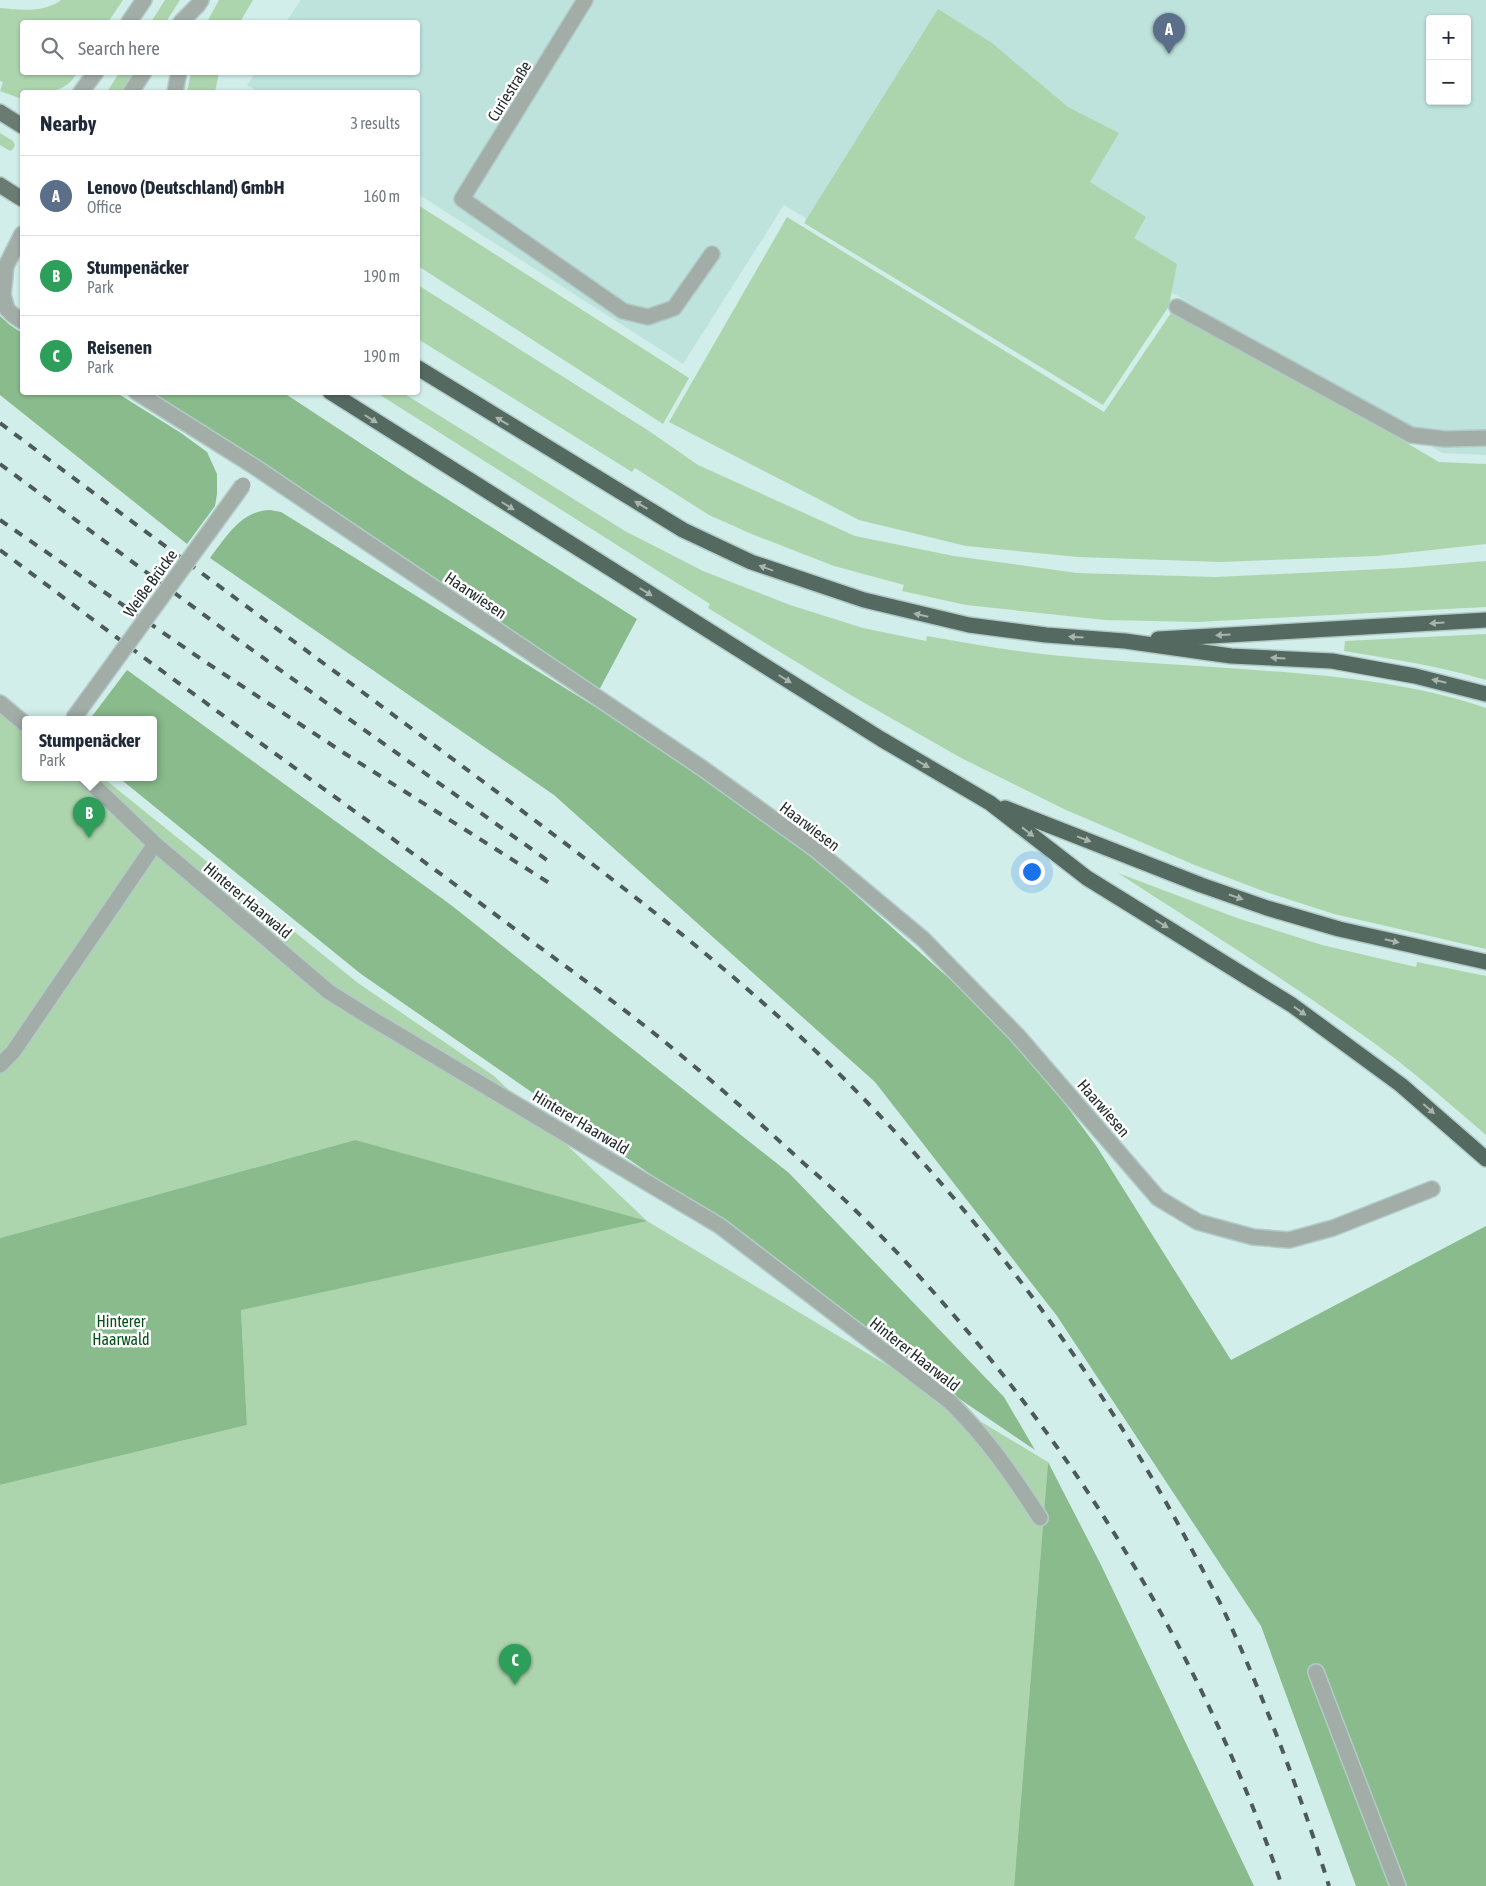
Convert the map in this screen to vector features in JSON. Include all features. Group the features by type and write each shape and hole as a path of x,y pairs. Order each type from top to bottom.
{"highway":[{"path":"420,369 683,530 751,562 864,600 969,625 1036,634 1125,641 1230,656 1332,662 1415,676 1486,694"},
{"path":"335,395 881,739 990,802 1087,878 1292,1005 1401,1085 1486,1159"},
{"path":"1125,641 1486,620"},
{"path":"990,802 1201,886 1267,908 1339,929 1486,962"}],"main road":[{"path":"0,112 20,125"},
{"path":"0,185 20,199"}],"street":[{"path":"130,20 144,0"},
{"name":"Curiestraße","path":"586,0 462,200 623,311 648,317 674,308 712,254"},
{"path":"183,20 199,3"},
{"path":"194,20 199,3"},
{"path":"82,90 94,75"},
{"path":"132,90 142,75"},
{"path":"174,90 178,75"},
{"path":"20,238 6,266 3,295 7,308 20,320"},
{"path":"1177,307 1411,435 1445,439 1486,438"},
{"name":"Haarwiesen","path":"141,395 255,467 702,768 815,849 922,939 1010,1028 1158,1198 1198,1222 1253,1237 1289,1240 1333,1228 1432,1188"},
{"name":"Weiße Brücke","path":"75,716 255,467"},
{"path":"0,703 22,721"},
{"name":"Hinterer Haarwald","path":"89,781 155,844 329,992 720,1226 764,1258 960,1412 1008,1468 1040,1518"},
{"path":"0,1065 13,1052 155,844"},
{"path":"1316,1672 1398,1886"}],"shaded area":[{"path":"301,0 1486,0 1486,455 1442,453 1171,292 1102,399 784,205 683,364 420,195 420,90 255,90 247,85 254,75 420,75 420,20 287,20"}],"green space":[{"path":"61,0 123,0 109,20 20,20 20,75 76,75 66,85 56,90 20,90 20,98 0,91 3,82 0,81 0,8 40,9"},
{"path":"165,0 180,0 167,20 152,20"},
{"path":"219,0 253,0 241,20 208,20"},
{"path":"938,9 992,43 1068,107 1119,133 1090,182 1146,217 1134,238 1177,264 1169,306 1103,405 804,223"},
{"path":"118,75 134,75 123,90 108,90"},
{"path":"190,75 219,75 215,90 187,90"},
{"path":"0,133 13,141 15,145 13,149 10,151 0,145"},
{"path":"420,206 689,378 663,424 420,267"},
{"path":"787,217 1104,412 1175,307 1439,462 1486,464 1486,544 1377,556 1221,562 1078,557 966,546 859,520 669,422"},
{"path":"420,286 649,431 698,465 855,536 954,556 1077,573 1216,577 1403,568 1486,561 1486,607 1197,622 1105,620 966,605 902,591 904,585 834,566 754,535 709,515 635,468 632,472 420,340"},
{"path":"0,316 20,332 20,395 120,395 181,433 207,452 217,474 215,506 187,544 0,395"},
{"path":"152,395 287,395 409,475 637,619 598,692"},
{"path":"380,395 406,395 625,531 703,571 790,605 863,628 926,641 927,636 1055,655 1344,678 1416,689 1486,708 1486,949 1334,914 1263,891 1197,866 1066,810 963,759 854,697 708,608 710,604"},
{"path":"260,511 281,512 757,807 1017,1039 1097,1147 1231,1360 1486,1226 1486,1886 1356,1886 1261,1626 1057,1316 875,1082 554,795 210,558 229,533 243,520"},
{"path":"1486,634 1486,680 1433,667 1344,651 1345,641"},
{"path":"127,670 451,905 789,1173 1004,1397 1035,1450 933,1381 809,1284 361,974 123,781 157,781 157,716 92,716"},
{"path":"0,694 27,716 22,716 22,781 107,781 358,983 494,1076 647,1221 1048,1462 1014,1886 0,1886 0,1485 247,1425 241,1310 355,1140 0,1238"},
{"path":"1118,873 1237,918 1322,945 1416,967 1417,962 1486,976 1486,1135 1417,1076 1374,1043 1279,978"},
{"name":"Hinterer Haarwald","path":"355,1140 647,1221 241,1310 247,1425 0,1485 0,1238"},
{"path":"1048,1462 1101,1565 1254,1886 1014,1886"}],"railway":[{"path":"0,423 481,780 679,932 727,971 819,1054 911,1149 1001,1256 1043,1312 1121,1427 1157,1487 1216,1595 1254,1678 1306,1816 1329,1886"},
{"path":"0,464 234,637 551,863"},
{"path":"0,520 204,661 344,753 554,886"},
{"path":"0,550 641,1023 721,1090 855,1210 925,1283 990,1359 1052,1440 1108,1523 1159,1610 1206,1700 1247,1792 1282,1886"}],"place":[{"name":"Lenovo (Deutschland) GmbH","path":"1169,54"},
{"name":"Stumpenäcker","path":"89,838"},
{"name":"Reisenen","path":"515,1685"}]}
